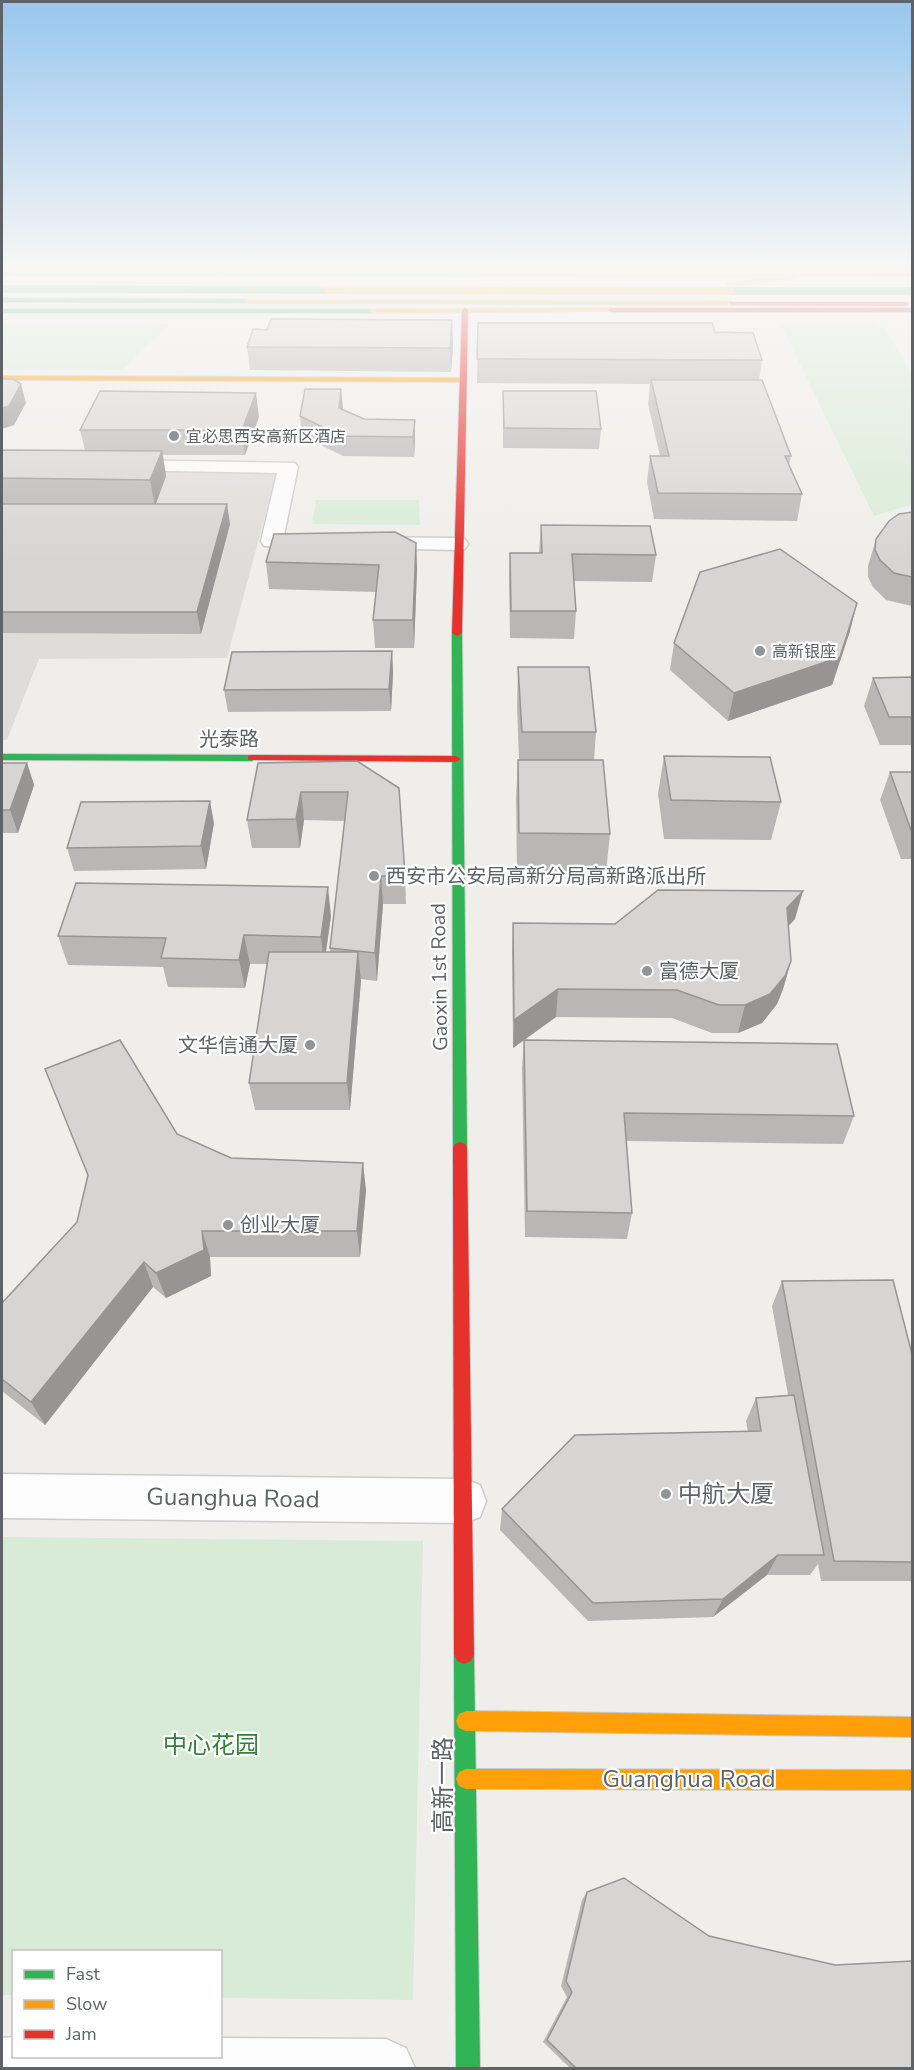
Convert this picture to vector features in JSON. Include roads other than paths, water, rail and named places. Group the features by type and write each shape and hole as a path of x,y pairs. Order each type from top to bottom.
{"main road":[{"name":"Gaoxin 1st Road","path":"463,366 457,544 456,759 464,1500"},
{"path":"2,378 463,380"},
{"name":"光泰路","path":"2,757 456,759"},
{"name":"高新一路","path":"464,1500 468,2068"},
{"path":"466,1721 912,1727"},
{"name":"Guanghua Road","path":"466,1779 912,1780"}],"street":[{"path":"97,466 288,467 272,541 330,542"},
{"path":"353,542 457,544"},
{"name":"Guanghua Road","path":"2,1496 464,1500"},
{"path":"2,2066 386,2068"}],"place":[{"name":"宜必思西安高新区酒店","path":"174,436"},
{"name":"高新银座","path":"760,651"},
{"name":"西安市公安局高新分局高新路派出所","path":"374,876"},
{"name":"富德大厦","path":"647,971"},
{"name":"文华信通大厦","path":"310,1045"},
{"name":"创业大厦","path":"228,1225"},
{"name":"中航大厦","path":"666,1494"}],"park label":[{"name":"中心花园","path":"211,1745"}]}
